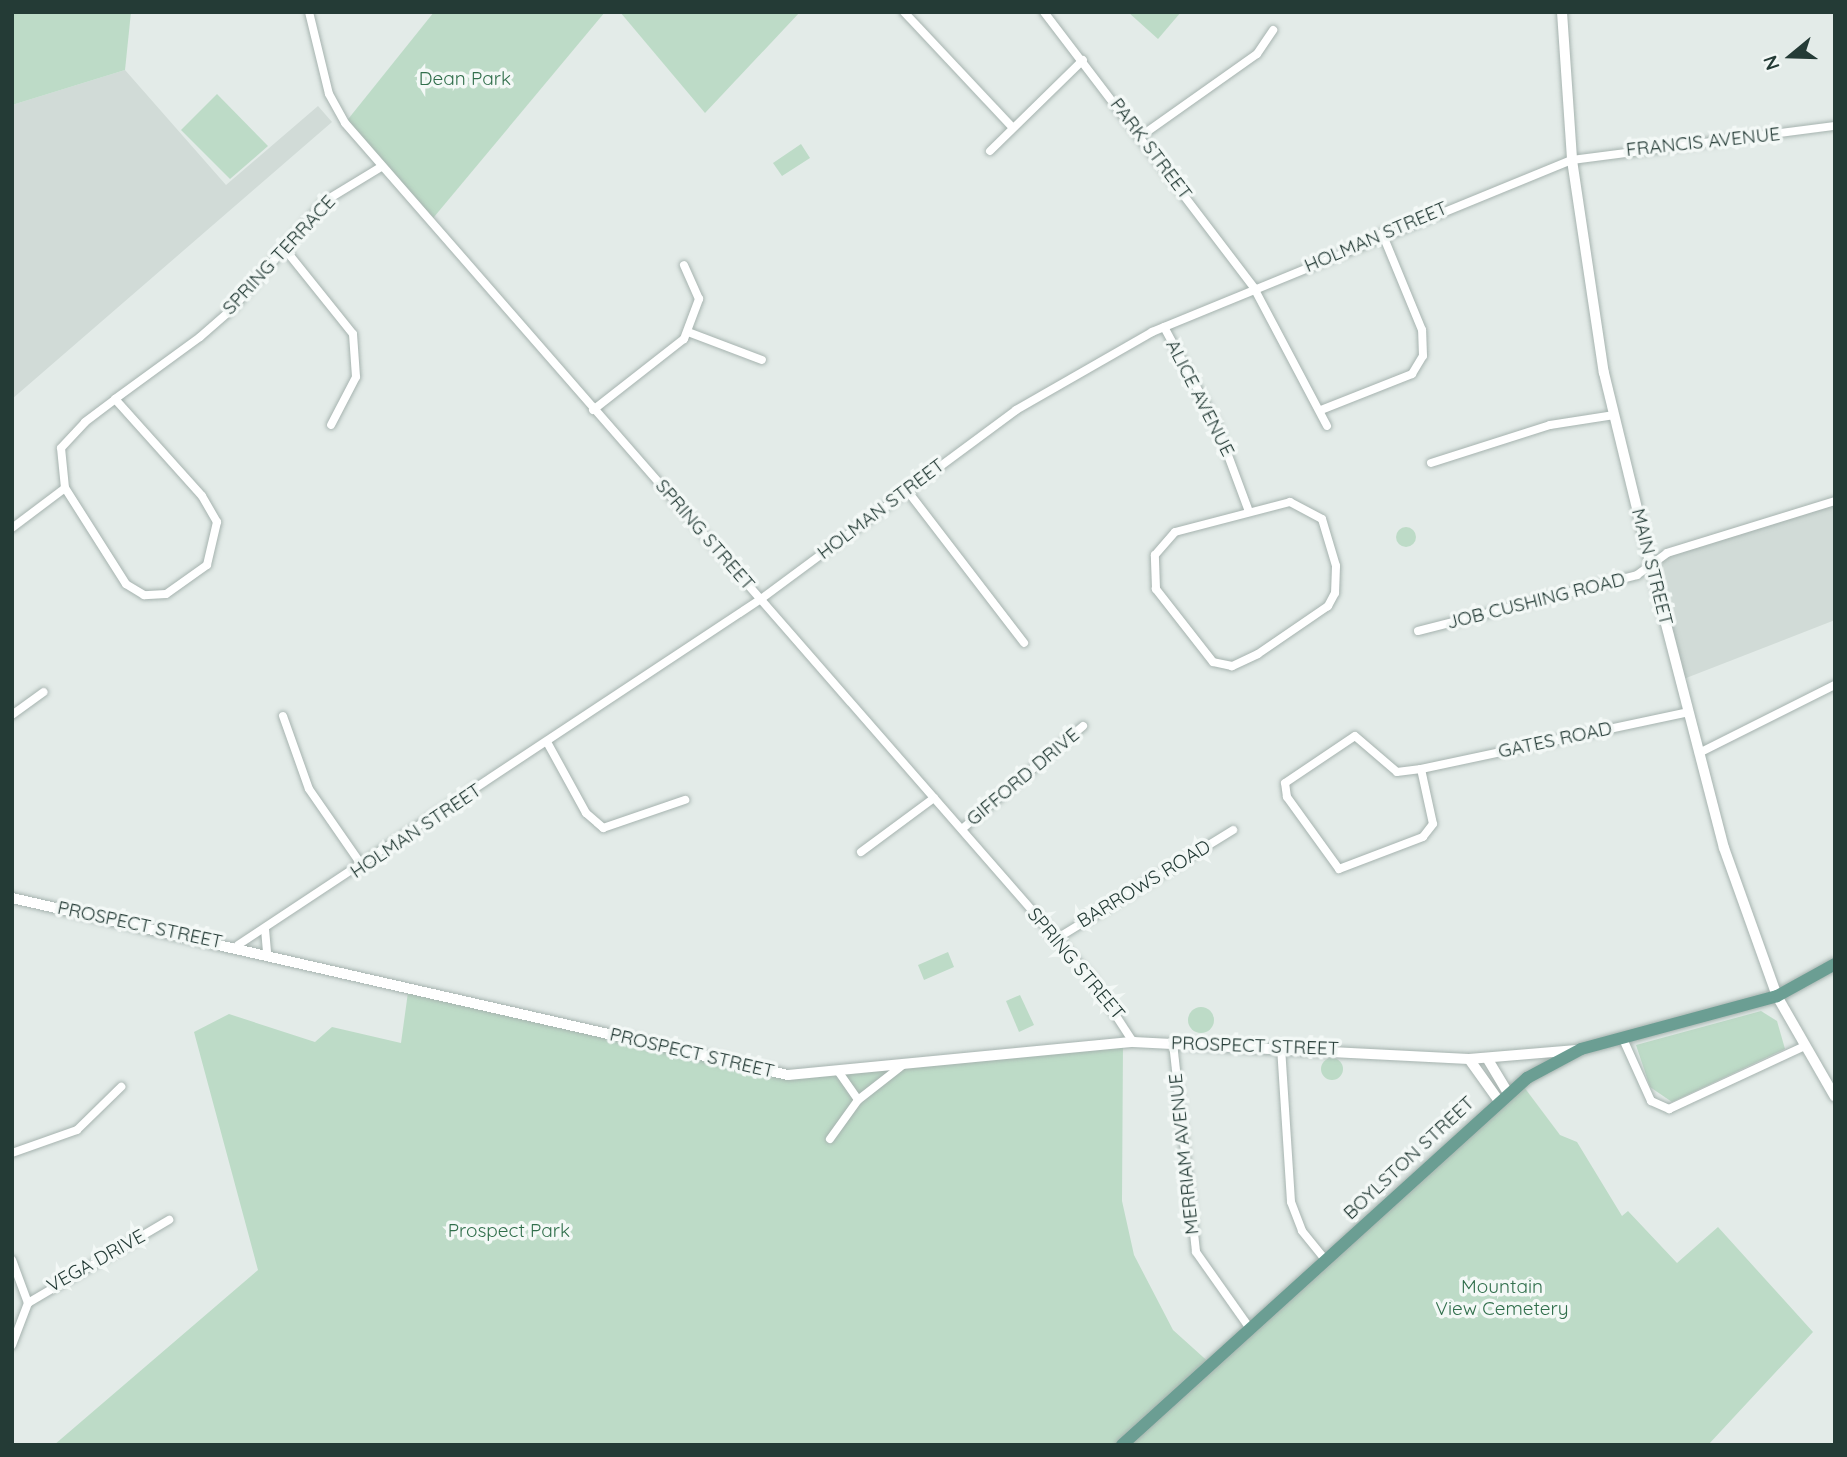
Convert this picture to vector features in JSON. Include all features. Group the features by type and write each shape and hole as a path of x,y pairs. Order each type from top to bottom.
{"main road":[{"name":"MAIN STREET","path":"1562,12 1572,160 1614,415 1651,566 1724,848 1777,996 1835,1097"},
{"name":"BOYLSTON STREET","path":"1122,1445 1503,1097 1581,1049 1777,996 1835,964"}],"street":[{"name":"SPRING STREET","path":"309,12 333,104 381,167 1108,998 1133,1042"},
{"path":"904,12 1012,127"},
{"name":"PARK STREET","path":"1044,12 1141,136 1254,288 1321,410 1327,426"},
{"path":"1141,136 1256,54 1273,30"},
{"path":"990,151 1083,60"},
{"name":"FRANCIS AVENUE","path":"1572,160 1835,126"},
{"name":"HOLMAN STREET","path":"238,945 363,867 761,600 906,489 1037,397 1164,327 1382,233 1572,160"},
{"name":"SPRING TERRACE","path":"65,488 61,448 115,399 232,309 326,201 381,167"},
{"path":"1321,410 1412,374 1423,356 1422,330 1382,233"},
{"path":"284,248 353,334 356,377 331,425"},
{"path":"593,410 663,360 688,332 699,299 684,265"},
{"name":"ALICE AVENUE","path":"1164,327 1215,421 1248,509"},
{"path":"688,332 762,360"},
{"path":"12,527 65,488 137,592 175,591 211,559 219,534 212,509 115,399"},
{"path":"1431,463 1550,425 1614,415"},
{"path":"906,489 1024,643"},
{"name":"JOB CUSHING ROAD","path":"1418,631 1651,566 1667,553 1835,501"},
{"path":"1290,502 1313,509 1322,519 1338,581 1328,606 1258,654 1223,666 1203,655 1162,600 1152,564 1175,532 1248,509 1290,502"},
{"path":"1699,753 1835,685"},
{"path":"12,715 44,692"},
{"name":"GATES ROAD","path":"1421,769 1433,813 1430,830 1346,869 1331,866 1284,792 1291,774 1354,736 1397,772 1689,712"},
{"path":"283,716 307,784 363,867"},
{"name":"GIFFORD DRIVE","path":"962,829 1083,726"},
{"path":"547,742 586,813 603,828 685,800"},
{"path":"861,852 934,798"},
{"name":"BARROWS ROAD","path":"1055,939 1233,830"},
{"name":"PROSPECT STREET","path":"12,898 238,945 764,1072 838,1072 1133,1042 1281,1047 1469,1059 1581,1049"},
{"path":"265,929 267,952"},
{"path":"1623,1039 1645,1092 1659,1105 1677,1107 1805,1046"},
{"name":"MERRIAM AVENUE","path":"1173,1043 1192,1238 1208,1273 1251,1330"},
{"path":"1281,1047 1291,1202 1302,1231 1326,1261"},
{"path":"1487,1058 1503,1097"},
{"path":"1469,1059 1503,1097"},
{"path":"830,1139 858,1100 904,1064"},
{"path":"838,1072 858,1100"},
{"path":"12,1153 77,1130 121,1087"},
{"name":"VEGA DRIVE","path":"12,1346 28,1303 169,1220"},
{"path":"12,1260 28,1303"}],"shaded area":[{"path":"125,70 226,185 318,106 332,122 12,399 12,105"},
{"path":"1835,501 1835,620 1681,680 1651,566 1660,557"}],"green space":[{"path":"12,12 131,12 125,70 12,105"},
{"name":"Dean Park","path":"434,12 605,12 429,223 345,123"},
{"path":"620,12 800,12 705,113"},
{"path":"1128,12 1181,12 1158,39"},
{"path":"217,94 268,146 230,179 181,130"},
{"path":"801,144 810,158 782,176 773,163"},
{"path":"1402,527 1410,527 1416,537 1410,547 1402,547 1396,541 1396,533"},
{"path":"948,952 954,967 924,980 918,965"},
{"name":"Prospect Park","path":"409,985 764,1072 1123,1042 1122,1201 1134,1255 1173,1330 1213,1366 1521,1083 1560,1135 1577,1142 1622,1216 1628,1211 1677,1263 1718,1227 1813,1332 1708,1445 54,1445 258,1270 194,1032 229,1014 315,1042 332,1027 401,1043"},
{"path":"1020,995 1034,1025 1019,1032 1006,1001"},
{"path":"1201,1007 1210,1011 1214,1020 1210,1029 1201,1033 1192,1029 1188,1020 1192,1011"},
{"path":"1761,1011 1777,1021 1785,1049 1672,1102 1650,1087 1636,1045"},
{"path":"1328,1058 1336,1058 1343,1065 1343,1073 1336,1080 1328,1080 1321,1073 1321,1065"}],"park label":[{"name":"Mountain View Cemetery","path":"1502,1298"}]}
